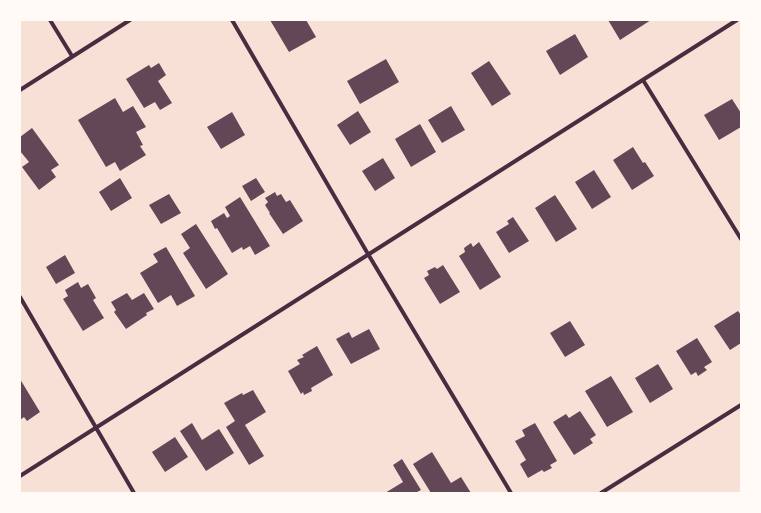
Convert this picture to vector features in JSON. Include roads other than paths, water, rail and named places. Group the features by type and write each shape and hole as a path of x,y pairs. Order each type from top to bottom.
{"street":[{"path":"50,20 72,56"},
{"path":"20,90 130,20"},
{"path":"232,20 368,254 511,493"},
{"path":"20,476 737,20"},
{"path":"643,80 741,239"},
{"path":"20,297 134,493"},
{"path":"601,493 741,405"}]}
